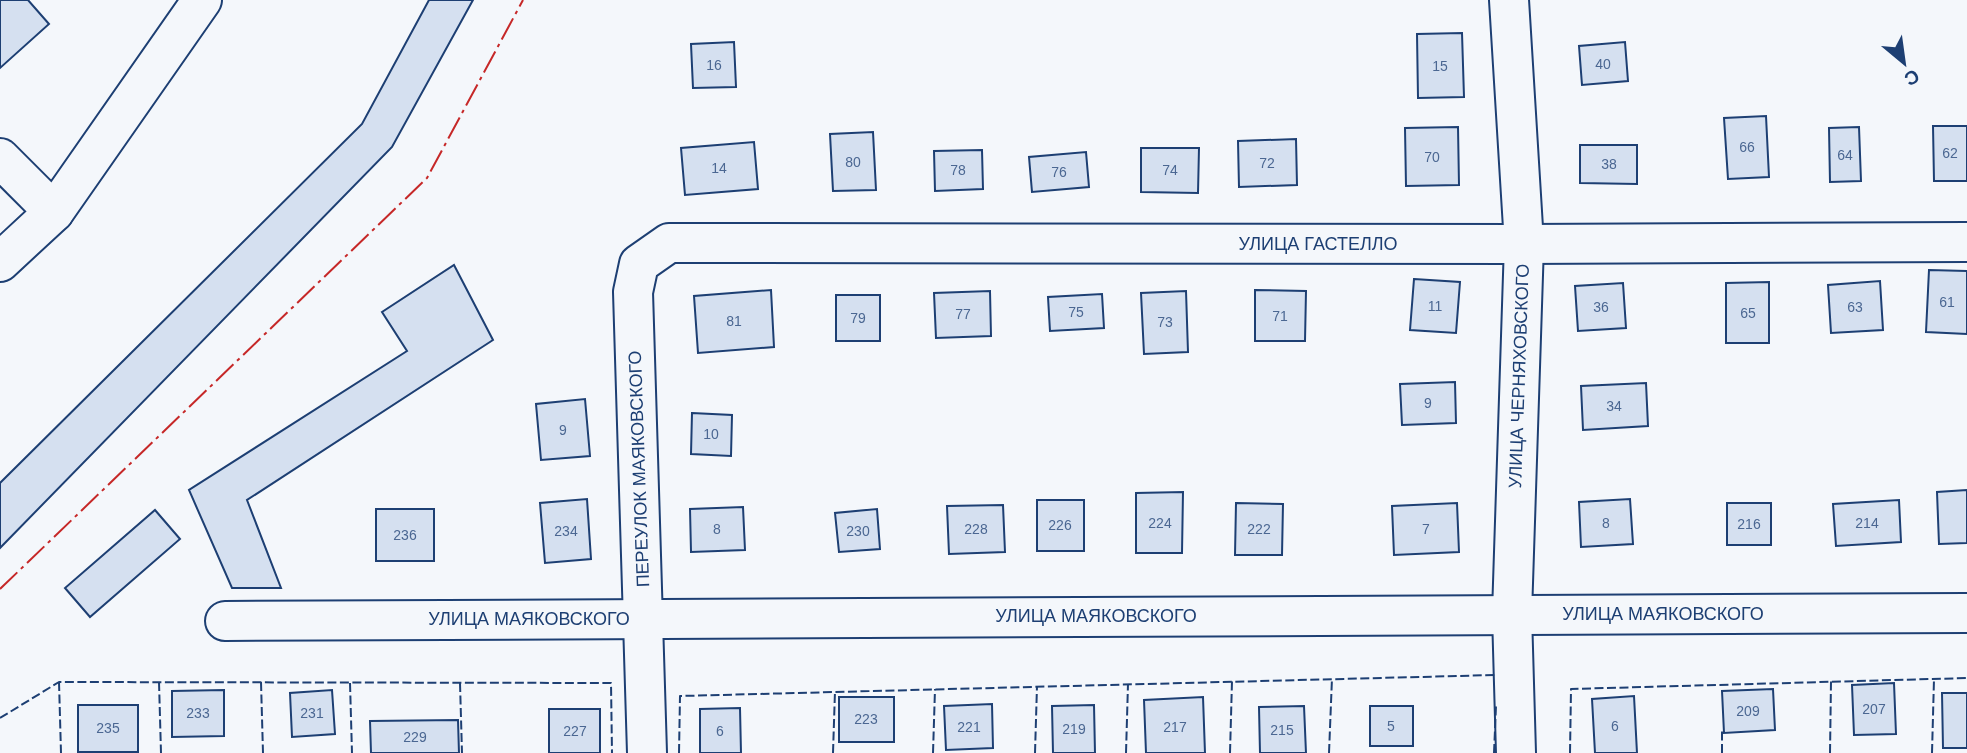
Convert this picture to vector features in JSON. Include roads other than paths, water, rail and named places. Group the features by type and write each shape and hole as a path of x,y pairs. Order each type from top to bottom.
{"street":[{"path":"0,262 54,212 202,0"},
{"name":"УЛИЦА ЧЕРНЯХОВСКОГО","path":"1509,0 1524,244 1512,614 1516,753"},
{"path":"0,158 54,212"},
{"name":"УЛИЦА ГАСТЕЛЛО","path":"669,243 1967,242"},
{"name":"ПЕРЕУЛОК МАЯКОВСКОГО","path":"648,753 633,292 639,264 669,243"},
{"name":"УЛИЦА МАЯКОВСКОГО","path":"225,621 1967,613"}]}
